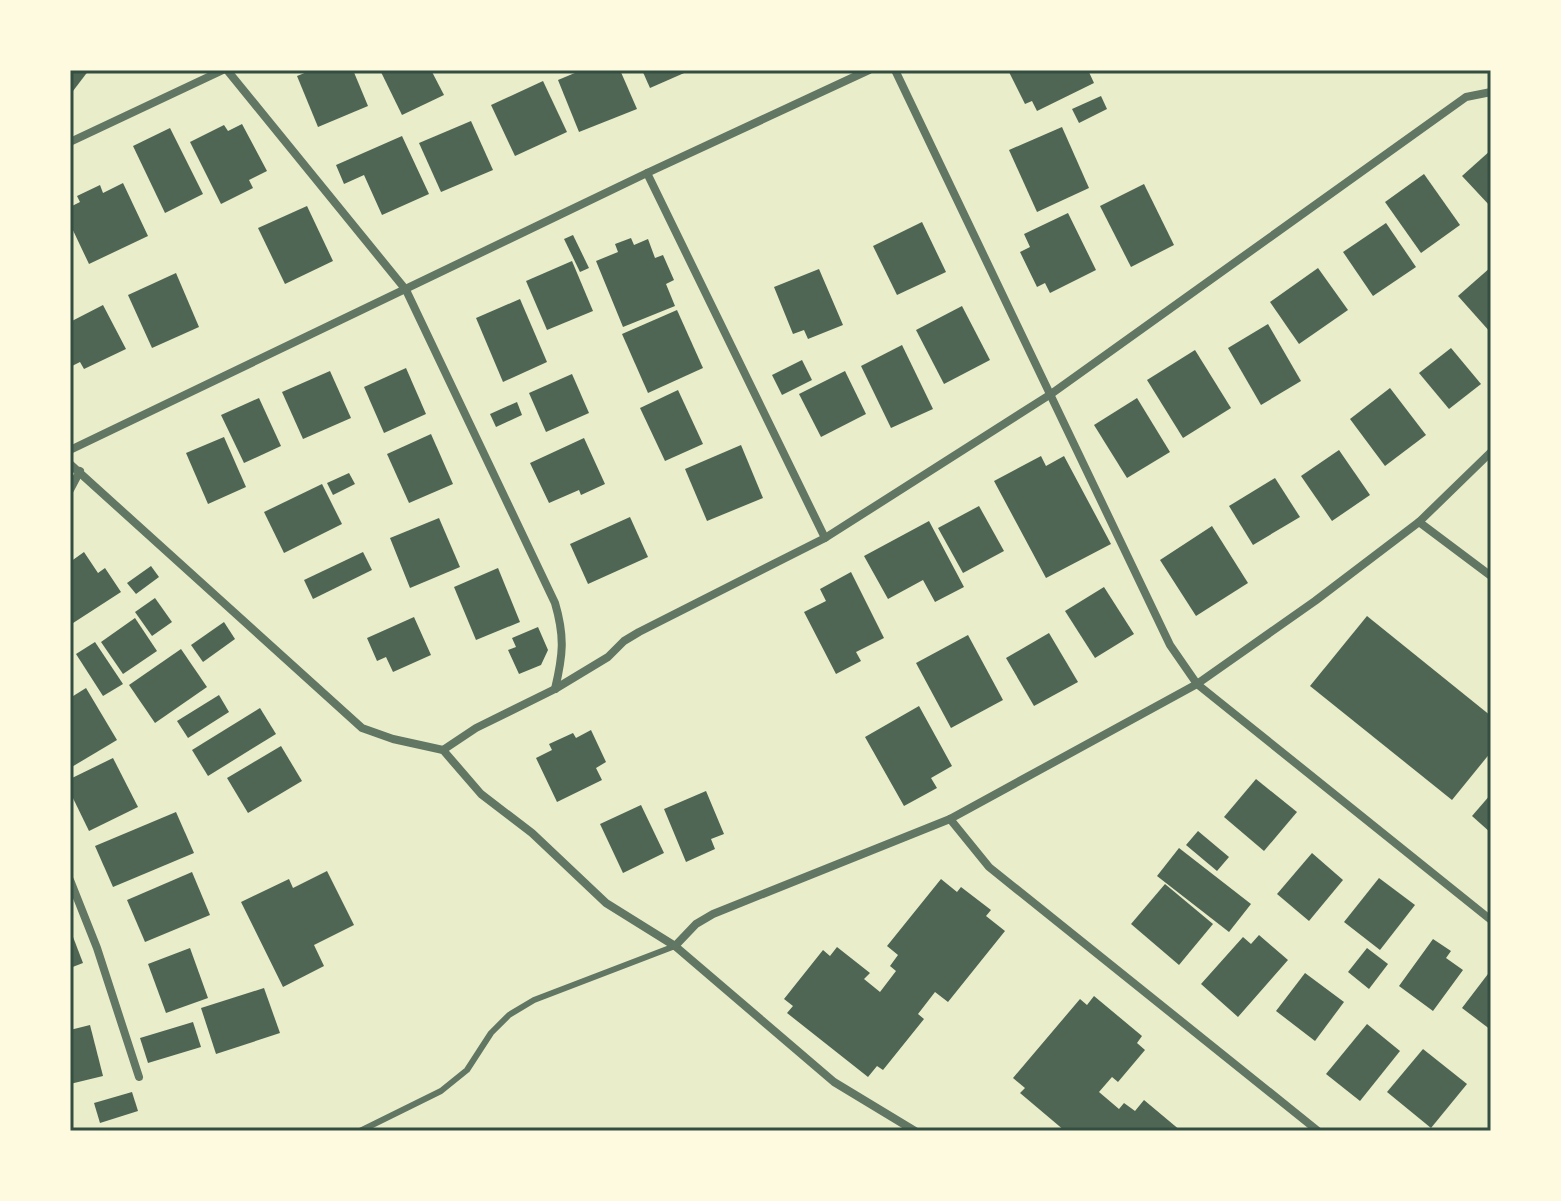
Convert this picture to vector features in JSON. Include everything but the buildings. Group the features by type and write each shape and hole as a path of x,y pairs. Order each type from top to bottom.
{"street":[{"path":"70,142 225,70 406,290 555,603 564,647 555,689"},
{"path":"70,450 869,70"},
{"path":"895,70 1170,645 1197,684 1491,920"},
{"path":"443,750 476,728 555,689 608,657 624,641 639,632 825,538 1051,394 1466,97 1491,92"},
{"path":"647,173 825,538"},
{"path":"675,946 696,924 713,914 950,819 1197,684 1315,601 1419,522 1491,452"},
{"path":"70,464 362,728 393,739 443,750 481,794 532,833 606,903 675,946 834,1082 915,1131"},
{"path":"70,490 80,471"},
{"path":"1419,522 1491,576"},
{"path":"950,819 989,867 1318,1131"},
{"path":"70,880 97,948 139,1077"}],"lane":[{"path":"360,1131 441,1091 467,1070 491,1033 509,1015 534,1000 675,946"}]}
